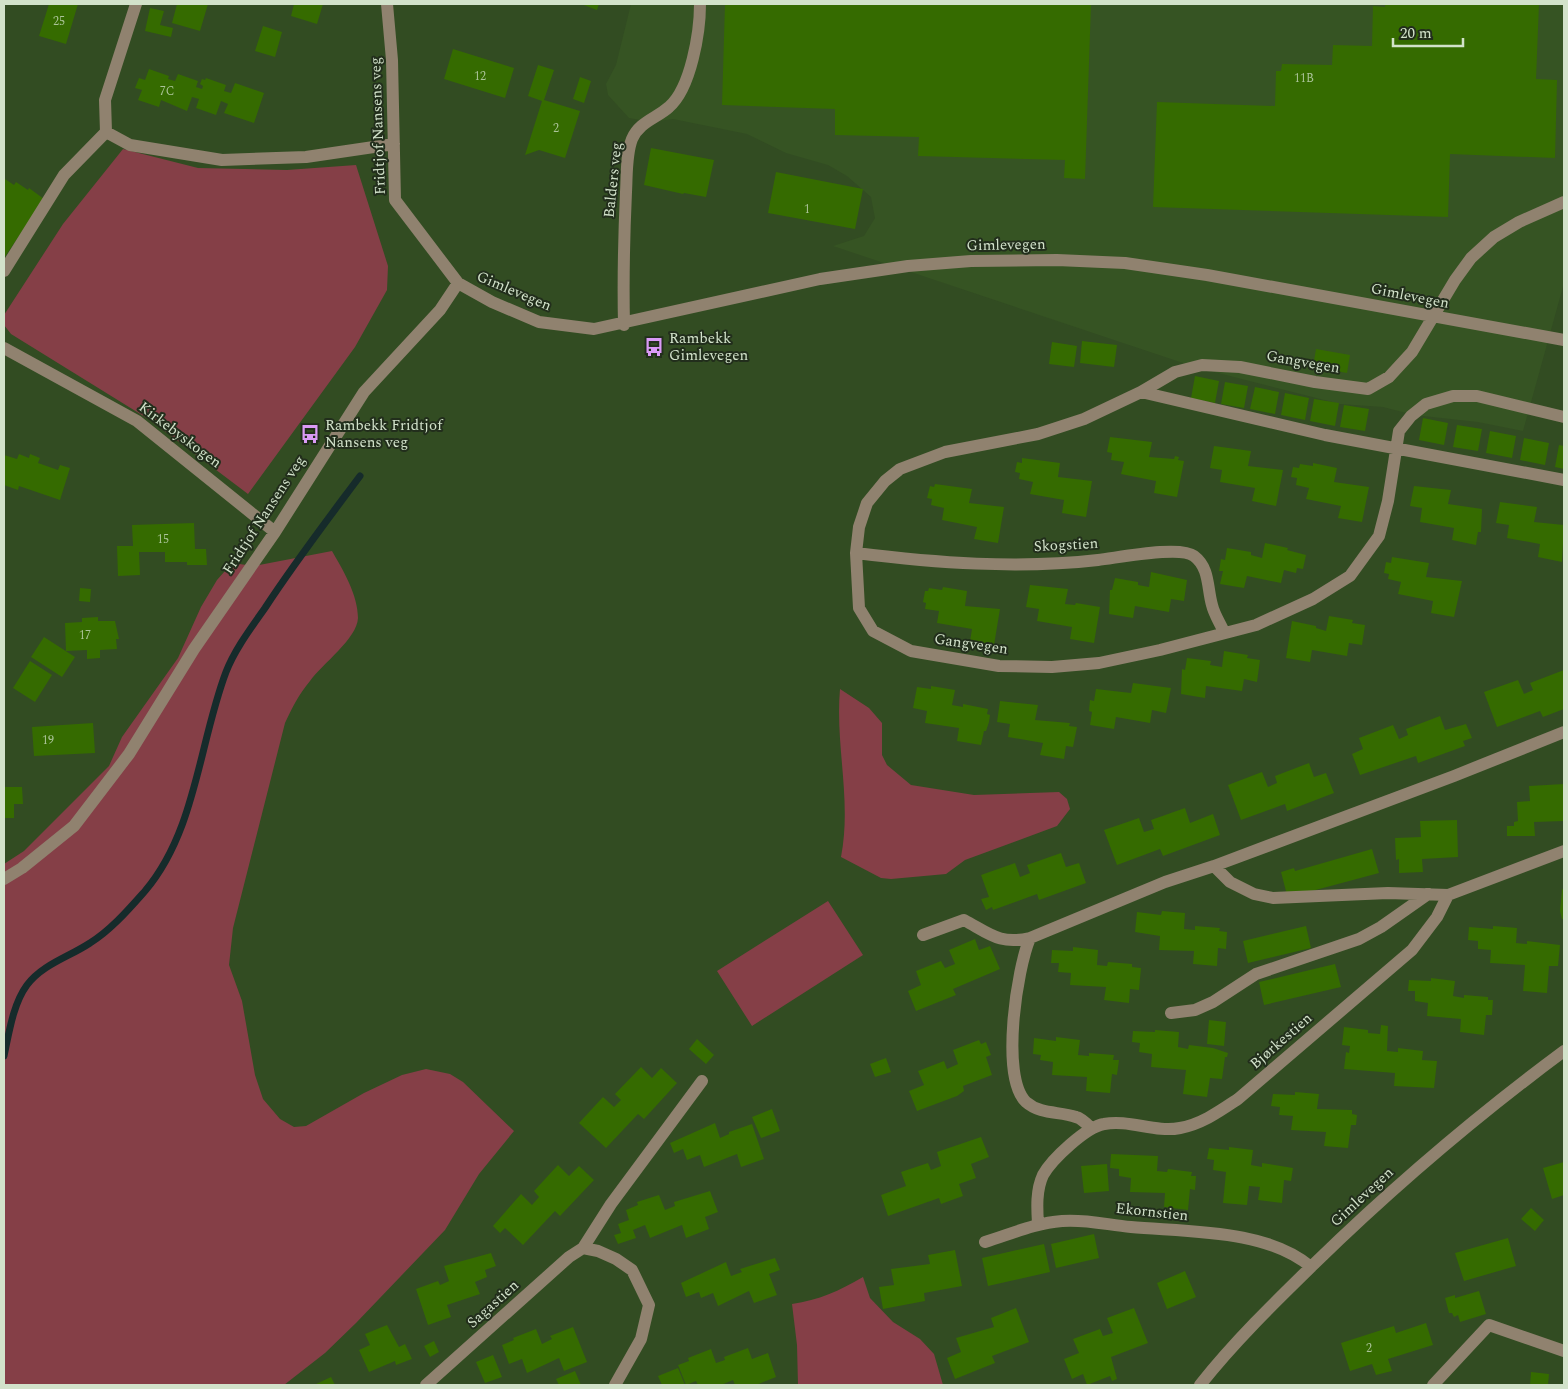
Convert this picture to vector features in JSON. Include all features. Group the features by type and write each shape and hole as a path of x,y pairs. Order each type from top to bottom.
{"street":[{"path":"4,271 64,175 106,132 105,100 136,4"},
{"name":"Fridtjof Nansens veg","path":"4,879 22,868 74,826 92,803 129,754 194,649 275,532 364,392 440,310 458,284 395,200 392,60 387,4"},
{"name":"Balders veg","path":"624,324 623,255 628,162 632,138 646,121 668,108 682,91 692,55 700,4"},
{"path":"106,132 130,145 222,160 306,157 394,144"},
{"name":"Gangvegen","path":"1564,202 1519,222 1494,237 1471,258 1431,317 1412,352 1389,377 1368,389 1315,382 1240,367 1202,365 1175,372 1142,392 1084,419 1038,434 945,452 900,469 885,481 867,503 859,527 856,553 859,608 873,631 911,651 998,666 1052,667 1116,659 1160,650 1256,624 1297,606 1350,576 1378,536 1388,501 1399,431 1411,416 1426,404 1453,396 1477,396 1564,417"},
{"name":"Gimlevegen","path":"458,284 492,302 540,322 594,330 820,279 917,265 970,261 1057,260 1125,262 1207,274 1431,317 1564,340"},
{"name":"Kirkebyskogen","path":"4,348 137,421 275,532"},
{"path":"1142,392 1325,435 1564,480"},
{"name":"Skogstien","path":"856,553 936,563 1022,564 1085,562 1176,550 1193,555 1202,564 1206,574 1212,605 1224,632"},
{"path":"923,935 964,920 1004,941 1013,942 1030,938 1165,882 1214,866 1564,732"},
{"path":"1214,866 1230,882 1254,894 1273,898 1388,892 1448,895 1564,851"},
{"path":"1171,1013 1195,1010 1213,1002 1256,974 1359,939 1381,927 1428,894"},
{"name":"Bjørkestien","path":"1092,1128 1105,1123 1179,1129 1212,1116 1238,1099 1412,950 1437,918 1448,895"},
{"path":"1030,938 1026,949 1015,1009 1012,1061 1016,1083 1024,1100 1034,1107 1054,1115 1077,1117 1092,1128 1060,1155 1044,1175 1037,1200 1038,1224"},
{"name":"Gimlevegen","path":"1200,1385 1224,1355 1376,1204 1504,1095 1564,1052"},
{"name":"Sagastien","path":"426,1385 583,1248 611,1204 702,1081"},
{"name":"Ekornstien","path":"985,1242 1038,1224 1064,1221 1094,1222 1232,1235 1272,1246 1299,1257 1311,1267"},
{"path":"583,1248 598,1251 616,1259 632,1270 650,1305 642,1339 615,1385"},
{"path":"1433,1385 1489,1325 1564,1351"}],"shaded area":[{"path":"631,4 1564,4 1564,283 1523,431 1478,422 1414,415 1383,407 1340,404 1195,367 833,246 864,236 875,218 871,197 847,176 828,165 786,153 747,134 673,119 651,122 629,118 608,95 606,84 616,65"},
{"path":"123,149 198,168 287,170 356,165 388,266 387,290 355,347 248,494 150,420 11,334 4,325 4,315 63,224"},
{"path":"332,551 353,592 358,618 356,626 346,643 315,674 306,686 285,723 233,928 229,965 242,1001 255,1075 263,1099 280,1119 294,1127 306,1126 364,1093 402,1075 426,1069 450,1074 463,1082 514,1131 479,1174 445,1230 325,1353 284,1385 4,1385 4,864 24,851 109,766 122,737 178,658 201,607 217,580 232,563 254,566"},
{"path":"840,689 869,708 882,723 882,755 887,765 911,785 974,795 1059,792 1067,799 1070,809 1057,826 965,860 946,874 891,879 881,878 841,857 845,815 839,710"},
{"path":"828,901 863,955 752,1026 717,971"},
{"path":"863,1277 870,1298 893,1322 920,1339 934,1354 943,1385 798,1385 797,1345 792,1304 829,1294"}],"building":[{"path":"49,4 78,4 66,44 39,36"},
{"path":"177,4 208,4 200,31 172,23"},
{"path":"294,4 323,4 317,24 291,16"},
{"path":"581,4 599,4 597,10"},
{"path":"725,4 1091,4 1085,179 1064,178 1065,160 918,156 919,137 835,135 835,109 722,105"},
{"path":"1385,4 1539,4 1536,79 1557,80 1555,158 1450,154 1448,217 1153,207 1157,102 1275,106 1276,71 1281,71 1282,64 1332,65 1333,45 1372,46 1373,6 1385,7"},
{"path":"150,8 164,11 160,25 173,28 171,37 145,31"},
{"path":"263,26 282,32 275,57 255,51"},
{"path":"453,49 514,68 505,98 444,79"},
{"path":"538,65 554,70 544,100 580,111 565,158 539,150 525,155 542,101 528,96"},
{"path":"149,69 169,76 168,79 175,81 178,74 198,81 196,87 202,89 203,86 200,84 202,79 205,80 206,78 226,85 224,91 231,93 235,83 264,93 254,123 224,113 228,104 221,101 216,115 196,108 199,99 192,97 187,111 161,100 159,107 138,100 142,90 135,88 139,78 145,80"},
{"path":"580,77 591,81 584,103 573,99"},
{"path":"651,148 714,160 706,197 644,185"},
{"path":"776,172 863,189 855,229 768,213"},
{"path":"5,179 14,185 16,182 28,190 29,188 44,199 4,258"},
{"path":"1082,341 1117,345 1114,367 1080,363"},
{"path":"1052,342 1077,346 1074,367 1049,364"},
{"path":"1316,349 1350,355 1347,373 1313,367"},
{"path":"1195,376 1219,381 1215,403 1191,398"},
{"path":"1225,382 1248,386 1244,408 1221,404"},
{"path":"1255,387 1279,392 1275,414 1250,409"},
{"path":"1285,393 1309,398 1305,420 1281,415"},
{"path":"1314,399 1339,403 1335,426 1310,421"},
{"path":"1344,405 1369,409 1365,431 1340,427"},
{"path":"1423,418 1448,423 1444,445 1419,440"},
{"path":"1457,425 1482,429 1478,451 1453,447"},
{"path":"1490,431 1516,436 1512,458 1486,453"},
{"path":"1110,437 1152,442 1149,457 1174,459 1175,456 1179,457 1178,460 1184,461 1177,497 1154,493 1156,481 1121,474 1124,462 1111,460 1112,453 1107,452"},
{"path":"1524,438 1549,443 1545,465 1520,460"},
{"path":"1559,445 1564,446 1564,469 1555,467"},
{"path":"1214,446 1251,451 1248,466 1283,470 1276,506 1252,501 1255,488 1220,482 1222,470 1210,468"},
{"path":"19,454 29,458 30,454 40,458 38,463 58,470 60,465 70,468 60,500 19,486 18,490 4,485 4,455 17,459"},
{"path":"1022,458 1060,463 1058,477 1092,481 1086,517 1062,513 1064,500 1030,494 1033,482 1019,479 1020,473 1015,472 1017,462 1022,463"},
{"path":"1313,463 1337,468 1334,482 1369,487 1362,522 1338,518 1341,506 1306,499 1309,488 1296,485 1297,478 1291,477 1293,467 1299,468 1300,464 1313,466"},
{"path":"935,484 972,489 969,503 1004,507 998,543 974,539 977,527 942,520 944,508 931,505 932,499 927,498 930,486 934,487"},
{"path":"1414,486 1451,490 1448,504 1482,509 1481,532 1478,532 1476,545 1452,540 1454,528 1420,522 1422,508 1410,506"},
{"path":"1500,502 1537,507 1534,522 1564,525 1562,562 1538,557 1540,544 1507,538 1509,525 1496,523"},
{"path":"194,523 195,549 206,549 207,565 187,565 187,562 165,562 165,552 139,552 140,575 118,576 117,546 133,546 132,525"},
{"path":"1265,543 1288,548 1287,550 1306,555 1303,569 1297,568 1296,573 1284,570 1281,583 1247,576 1244,588 1220,584 1223,571 1219,571 1221,559 1225,560 1227,548 1251,552 1251,555 1262,558"},
{"path":"1392,557 1429,563 1426,577 1462,581 1454,617 1431,613 1433,601 1398,594 1401,582 1388,579 1389,574 1384,573 1386,562 1391,563"},
{"path":"1151,572 1187,580 1184,601 1171,599 1169,612 1135,606 1133,618 1109,614 1110,590 1112,590 1115,578 1138,582 1138,585 1149,587"},
{"path":"1030,585 1068,589 1065,604 1075,605 1076,603 1100,607 1094,643 1070,639 1072,627 1037,621 1039,609 1026,607"},
{"path":"943,587 967,591 965,606 1000,609 994,645 970,641 972,629 937,623 939,611 925,609 926,603 923,602 925,591 928,591 929,588 942,590"},
{"path":"80,588 91,589 90,602 79,601"},
{"path":"1329,616 1353,620 1352,623 1365,625 1362,645 1349,643 1347,656 1312,650 1310,662 1286,658 1292,621 1316,626 1316,628 1326,631"},
{"path":"98,617 98,621 115,621 119,639 116,639 117,649 100,650 100,658 87,659 87,650 66,651 65,623 82,622 82,618"},
{"path":"44,637 75,657 62,677 31,657"},
{"path":"1224,651 1248,655 1247,658 1260,660 1257,682 1244,679 1242,691 1206,686 1205,698 1181,694 1182,669 1185,670 1187,658 1211,661 1210,665 1222,667"},
{"path":"30,661 52,675 35,702 13,688"},
{"path":"1564,670 1564,709 1543,717 1540,711 1497,727 1484,692 1518,680 1524,694 1533,690 1530,683"},
{"path":"1133,683 1171,688 1166,713 1152,710 1150,723 1116,717 1114,729 1090,725 1092,712 1089,711 1090,700 1094,701 1096,689 1131,693"},
{"path":"931,686 955,690 952,705 963,707 963,704 988,709 987,714 990,715 989,722 986,731 984,731 981,745 957,741 959,728 925,723 927,711 913,708 917,687 931,689"},
{"path":"1000,701 1038,705 1035,720 1070,723 1069,726 1077,727 1073,747 1066,746 1064,759 1040,755 1043,743 1008,737 1010,724 997,722"},
{"path":"1440,716 1445,730 1466,724 1472,738 1463,741 1465,746 1418,763 1416,756 1360,775 1352,754 1363,749 1359,738 1393,725 1399,739 1408,735 1406,729"},
{"path":"93,723 95,753 34,756 32,727"},
{"path":"1309,763 1314,777 1326,773 1334,793 1287,811 1285,804 1241,820 1228,785 1262,772 1268,787 1277,783 1275,776"},
{"path":"1564,784 1564,821 1534,822 1535,836 1507,836 1507,826 1514,826 1514,822 1518,821 1517,802 1530,801 1529,786"},
{"path":"4,787 22,787 23,804 14,804 14,818 4,818"},
{"path":"1185,808 1190,823 1213,814 1220,835 1163,856 1160,849 1117,865 1104,830 1139,818 1144,832 1154,829 1151,820"},
{"path":"1457,820 1458,857 1422,859 1423,872 1399,873 1399,859 1396,860 1395,838 1421,837 1420,821"},
{"path":"1372,849 1379,873 1297,895 1287,895 1281,872 1294,868 1295,871"},
{"path":"1061,853 1066,867 1079,863 1086,883 1039,900 1037,894 993,910 992,907 986,910 981,899 989,897 981,875 1015,863 1020,877 1030,873 1027,865"},
{"path":"1562,889 1564,890 1564,919 1562,919 1560,911"},
{"path":"1162,911 1185,913 1184,929 1195,930 1195,926 1220,928 1219,931 1227,932 1226,949 1218,948 1217,966 1193,964 1194,951 1159,950 1160,936 1135,932 1137,912 1161,915"},
{"path":"1306,926 1311,948 1248,963 1243,941"},
{"path":"1493,926 1517,928 1516,943 1527,944 1527,941 1560,945 1558,966 1549,966 1547,993 1523,991 1525,965 1490,963 1491,950 1478,949 1478,941 1468,940 1469,927 1493,929"},
{"path":"975,939 979,950 990,946 1000,969 953,989 956,995 916,1011 908,991 921,985 916,971 941,961 945,968 955,964 949,950"},
{"path":"1073,947 1098,950 1097,965 1107,966 1108,962 1132,964 1132,967 1141,968 1139,990 1130,989 1129,1003 1104,1000 1106,987 1070,985 1071,973 1058,972 1059,963 1051,963 1052,950 1073,951"},
{"path":"1335,964 1341,987 1264,1005 1259,982"},
{"path":"1431,978 1455,981 1453,996 1464,998 1464,995 1488,997 1488,1000 1493,1000 1492,1015 1486,1015 1484,1035 1460,1032 1461,1019 1427,1016 1428,1003 1415,1001 1415,991 1408,991 1409,980 1431,981"},
{"path":"1209,1020 1226,1022 1224,1046 1207,1044"},
{"path":"1381,1025 1388,1026 1387,1051 1398,1052 1398,1048 1423,1051 1422,1060 1437,1061 1434,1088 1394,1086 1395,1073 1344,1069 1346,1052 1349,1053 1350,1046 1342,1045 1344,1027 1368,1030 1368,1033 1380,1034"},
{"path":"1155,1030 1179,1032 1178,1047 1188,1049 1189,1045 1213,1048 1228,1053 1227,1057 1225,1057 1222,1079 1210,1078 1207,1097 1183,1094 1186,1070 1151,1067 1152,1054 1139,1052 1140,1043 1132,1042 1133,1031 1155,1032"},
{"path":"1056,1037 1080,1040 1078,1055 1089,1056 1089,1053 1114,1055 1113,1060 1119,1060 1117,1075 1112,1074 1110,1093 1086,1091 1087,1077 1052,1075 1053,1062 1040,1060 1041,1055 1033,1054 1034,1038 1056,1041"},
{"path":"697,1039 714,1055 706,1064 689,1049"},
{"path":"979,1040 981,1044 986,1042 991,1055 986,1057 992,1075 963,1086 964,1091 957,1096 917,1111 909,1091 924,1085 918,1071 944,1061 947,1069 958,1064 953,1050"},
{"path":"886,1058 891,1072 875,1077 870,1064"},
{"path":"641,1067 652,1078 661,1068 677,1083 644,1119 638,1114 606,1148 579,1123 603,1097 614,1107 621,1100 615,1094"},
{"path":"1295,1092 1319,1094 1317,1109 1352,1110 1352,1114 1357,1115 1356,1125 1351,1125 1348,1148 1324,1146 1326,1132 1291,1130 1293,1116 1279,1115 1280,1107 1271,1106 1273,1094 1295,1095"},
{"path":"772,1109 780,1131 761,1138 752,1117"},
{"path":"715,1123 720,1138 729,1134 729,1132 752,1124 764,1159 741,1167 737,1154 704,1167 700,1155 687,1160 683,1149 674,1153 670,1143"},
{"path":"981,1137 989,1157 971,1164 976,1178 959,1184 963,1196 941,1204 939,1198 888,1216 881,1195 906,1186 901,1172 928,1163 931,1170 941,1166 937,1152"},
{"path":"1229,1147 1253,1150 1251,1165 1262,1167 1262,1163 1293,1168 1291,1181 1284,1180 1282,1203 1258,1200 1260,1187 1249,1186 1247,1205 1223,1203 1226,1172 1213,1170 1214,1160 1207,1159 1209,1148 1229,1150"},
{"path":"1111,1154 1158,1156 1157,1171 1167,1172 1168,1169 1192,1172 1191,1176 1196,1176 1195,1190 1190,1189 1188,1210 1164,1207 1165,1193 1130,1192 1131,1178 1119,1176 1119,1169 1110,1168"},
{"path":"1564,1162 1564,1195 1552,1199 1543,1168"},
{"path":"1107,1164 1109,1191 1084,1193 1081,1166"},
{"path":"558,1165 569,1176 579,1166 594,1180 560,1216 555,1211 523,1245 505,1228 500,1233 493,1226 521,1194 532,1205 539,1197 534,1191"},
{"path":"710,1191 718,1212 705,1217 709,1229 686,1238 682,1225 650,1238 645,1225 633,1230 636,1238 618,1244 614,1235 621,1233 618,1224 629,1220 626,1210 638,1205 637,1202 659,1195 665,1210 675,1206 674,1202"},
{"path":"1531,1208 1544,1220 1535,1231 1521,1219"},
{"path":"1094,1234 1099,1258 1056,1268 1051,1244"},
{"path":"1508,1238 1516,1266 1464,1281 1455,1253"},
{"path":"1044,1244 1050,1272 988,1286 982,1258"},
{"path":"955,1250 962,1286 924,1293 925,1301 883,1309 879,1287 894,1285 891,1269 930,1264 928,1255"},
{"path":"491,1253 496,1266 485,1270 487,1277 475,1282 480,1294 447,1305 451,1317 428,1325 416,1289 438,1281 440,1285 449,1281 444,1266"},
{"path":"775,1258 780,1270 769,1274 777,1295 754,1303 749,1291 718,1306 713,1293 701,1298 699,1292 686,1297 681,1283 726,1262 731,1276 742,1272 740,1269"},
{"path":"1185,1271 1196,1297 1167,1309 1157,1283"},
{"path":"1479,1291 1486,1314 1460,1322 1458,1315 1454,1317 1452,1313 1449,1313 1445,1298 1455,1295 1455,1298"},
{"path":"1016,1308 1029,1342 992,1356 995,1363 955,1379 947,1358 961,1352 956,1338 994,1327 991,1318"},
{"path":"1134,1308 1148,1343 1111,1357 1117,1379 1112,1381 1110,1376 1087,1385 1083,1374 1072,1379 1064,1359 1079,1353 1073,1339 1100,1329 1103,1336 1113,1333 1107,1318"},
{"path":"1426,1323 1433,1345 1388,1359 1392,1371 1376,1375 1372,1364 1350,1371 1341,1343 1394,1326 1396,1333"},
{"path":"387,1325 399,1347 405,1344 412,1359 396,1365 395,1361 369,1372 359,1350 370,1345 365,1334"},
{"path":"573,1327 587,1362 564,1371 559,1358 527,1373 522,1359 509,1364 502,1345 514,1340 513,1338 536,1329 542,1344 552,1339 550,1336"},
{"path":"434,1341 439,1352 430,1357 424,1346"},
{"path":"748,1348 752,1359 768,1353 776,1377 756,1385 735,1385 733,1380 721,1385 698,1385 696,1381 686,1385 678,1365 689,1361 688,1358 711,1349 716,1363 725,1360 724,1357"},
{"path":"493,1355 502,1377 485,1383 476,1362"},
{"path":"678,1368 685,1385 662,1385 658,1376"},
{"path":"575,1371 581,1385 559,1385 556,1379"},
{"path":"1531,1372 1549,1374 1548,1385 1530,1385"},
{"path":"331,1377 335,1385 314,1385"}],"waterway":[{"path":"4,1056 15,1010 27,985 48,966 82,948 105,932 145,891 162,867 186,814 217,699 234,655 288,574 360,476"}],"place":[{"name":"Rambekk Gimlevegen","path":"654,347"},
{"name":"Rambekk Fridtjof Nansens veg","path":"310,434"}]}
